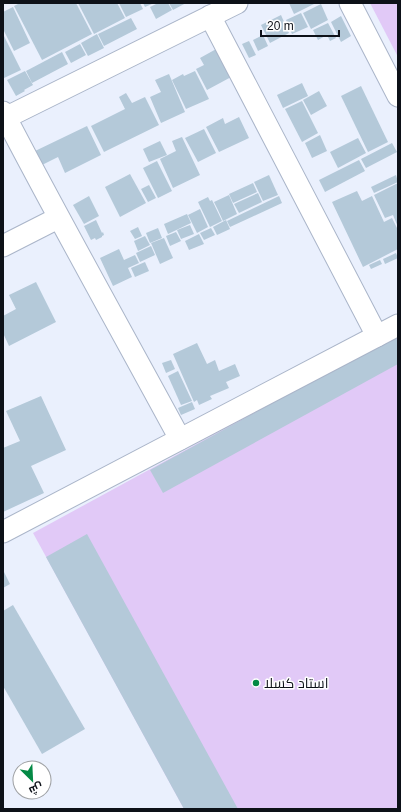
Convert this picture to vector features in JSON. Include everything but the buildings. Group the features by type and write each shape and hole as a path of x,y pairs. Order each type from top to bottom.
{"street":[{"path":"180,439 58,218 4,116 237,3"},
{"path":"350,3 398,96"},
{"path":"210,16 377,336"},
{"path":"3,246 58,218"},
{"path":"3,532 398,325"}],"shaded area":[{"path":"370,3 398,3 398,57"},
{"name":"استاد كسلا","path":"398,334 398,809 184,809 33,533"}],"place":[{"name":"استاد كسلا","path":"256,683"}]}
